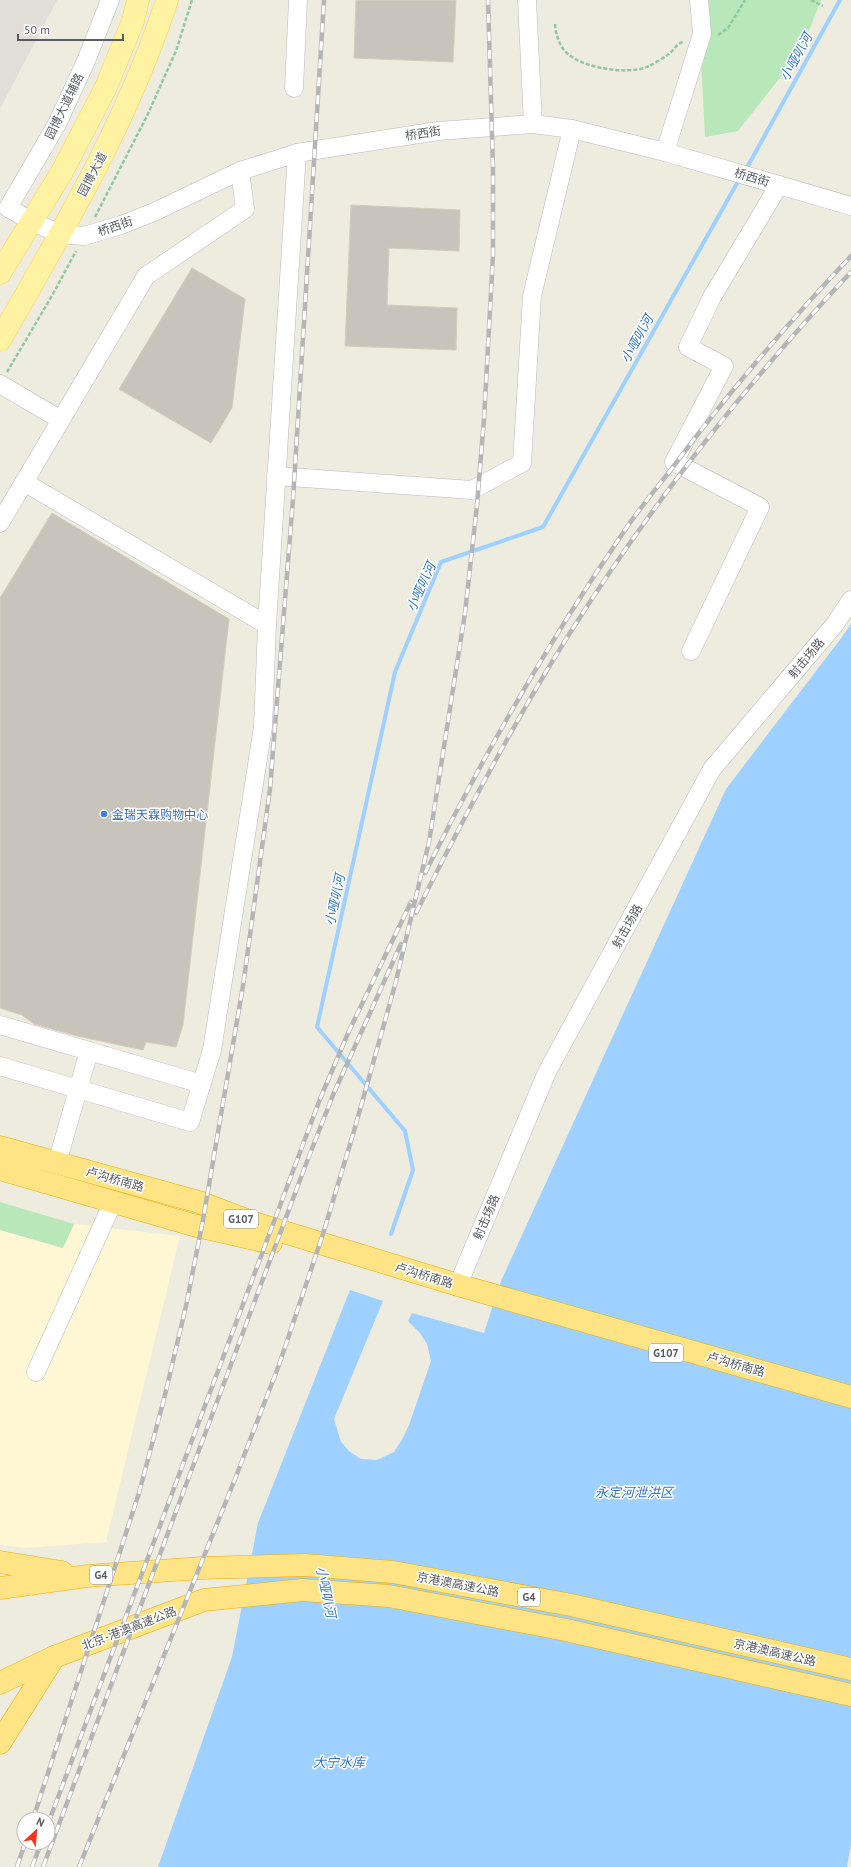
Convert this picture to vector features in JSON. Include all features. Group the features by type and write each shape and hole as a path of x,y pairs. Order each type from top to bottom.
{"highway":[{"name":"卢沟桥南路","path":"0,1147 199,1202 254,1223 458,1285 481,1296 851,1407"},
{"name":"卢沟桥南路","path":"0,1169 193,1225 251,1237 481,1296 851,1397"},
{"path":"0,1562 87,1576"},
{"name":"京港澳高速公路","path":"87,1576 202,1568 305,1566 392,1572 571,1605 851,1669"},
{"name":"G4","path":"0,1588 87,1576"},
{"name":"京港澳高速公路","path":"204,1600 302,1590 390,1596 566,1630 851,1695"},
{"name":"北京-港澳高速公路","path":"0,1683 54,1657 204,1600"},
{"path":"0,1743 54,1657"}],"main road":[{"path":"0,274 62,172 106,87 133,22 138,0"},
{"name":"园博大道","path":"0,340 99,163 158,30 167,0"},
{"path":"0,281 8,278 21,285 21,302"}],"street":[{"name":"园博大道辅路","path":"8,208 57,124 86,61 110,0"},
{"path":"294,88 298,0"},
{"path":"526,0 533,124"},
{"path":"665,152 702,34 699,0"},
{"name":"桥西街","path":"8,208 33,222 60,234 84,236 121,225 154,212 240,171 297,153 438,130 533,124 572,130 665,152 851,206"},
{"path":"276,476 472,490 522,462 532,296 572,130"},
{"path":"0,1066 190,1122 212,1050 262,726 276,476 297,153"},
{"path":"0,523 146,276 245,209 240,171"},
{"path":"691,651 760,507 674,462 724,366 688,347 712,297 779,185"},
{"path":"0,384 61,420"},
{"path":"24,482 267,625"},
{"name":"射击场路","path":"458,1285 547,1072 712,769 835,624 851,600"},
{"path":"0,1025 202,1084"},
{"path":"57,1163 89,1051"},
{"path":"36,1372 113,1202"}],"path":[{"path":"713,38 728,28 745,0"},
{"path":"811,0 823,6"},
{"path":"555,24 557,37 568,54 584,63 605,69 628,71 647,67 670,53 680,42 688,41"}],"shaded area":[{"path":"0,0 57,0 0,109"},
{"path":"74,1224 180,1236 106,1542 25,1548 0,1545 0,1230 62,1248"}],"green space":[{"path":"698,0 821,0 801,51 738,131 705,137"},
{"path":"0,1202 74,1224 63,1248 0,1230"}],"water":[{"name":"永定河泄洪区","path":"851,624 851,1844 847,1867 158,1867 232,1657 258,1523 350,1290 383,1301 334,1419 341,1442 349,1451 361,1459 377,1460 394,1452 403,1438 431,1361 427,1344 420,1333 408,1321 412,1313 484,1333 501,1281 726,789"}],"building":[{"path":"356,0 456,0 453,62 354,58"},
{"path":"351,205 460,210 459,251 389,248 387,305 457,308 456,350 345,346"},
{"path":"192,268 245,299 232,408 211,443 119,389"},
{"name":"金瑞天霖购物中心","path":"52,513 229,619 183,1025 176,1047 146,1042 143,1050 77,1036 34,1024 22,1015 0,1008 0,598"}],"waterway":[{"name":"小哑叭河","path":"745,171 840,0"},
{"name":"小哑叭河","path":"391,1234 413,1170 405,1131 317,1027 395,672 441,562 543,527 740,178"}],"railway":[{"path":"36,1811 139,1493 164,1399 186,1306 203,1220 243,986 270,789 293,499 324,0"},
{"path":"79,1867 235,1479 279,1365 323,1234 354,1131 395,985 429,842 465,613 477,505 484,419 493,255 493,168 488,0"},
{"path":"425,873 494,742 543,657 629,524 737,385 781,333 851,256"},
{"path":"416,913 470,808 527,704 599,588 632,540 701,447 774,358 851,272"},
{"path":"53,1811 320,1099 349,1031 411,902"},
{"path":"43,1867 306,1164 333,1095 401,944"},
{"path":"17,1867 22,1851"},
{"path":"32,1867 38,1851"}],"place":[{"name":"金瑞天霖购物中心","path":"104,814"}],"water label":[{"name":"大宁水库","path":"339,1762"}]}
